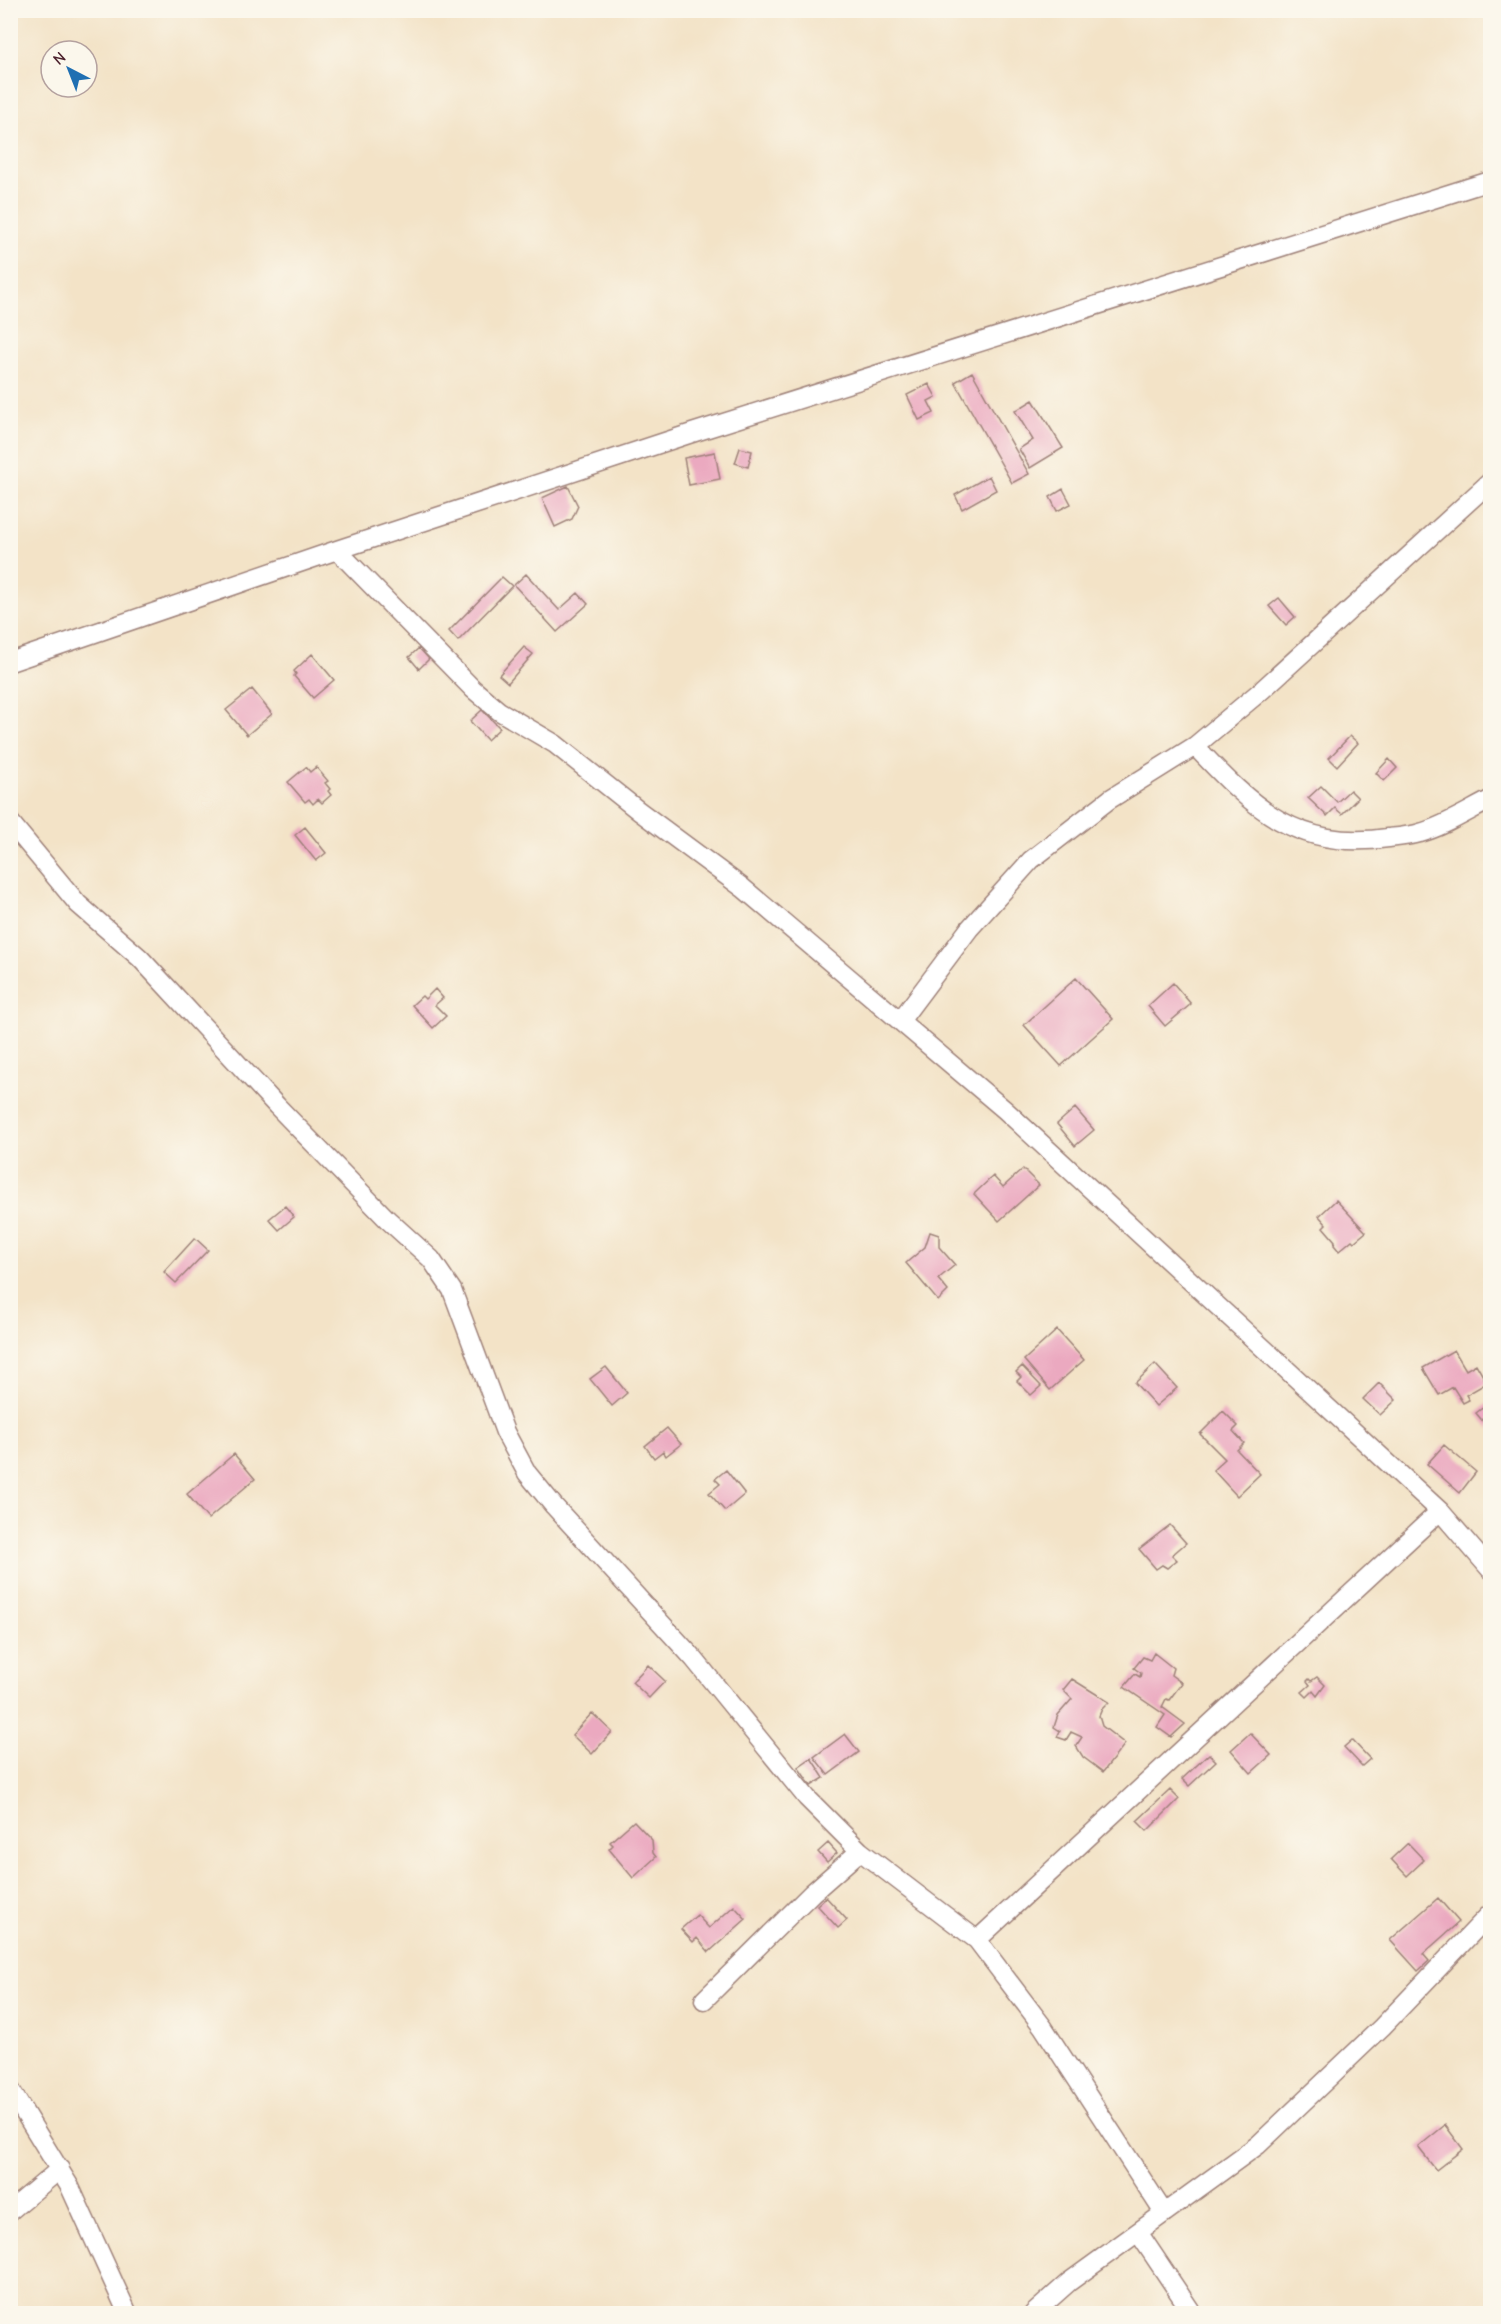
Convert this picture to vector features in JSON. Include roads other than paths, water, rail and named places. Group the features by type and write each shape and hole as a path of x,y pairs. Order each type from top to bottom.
{"street":[{"path":"10,662 337,550 703,429 1491,181"},
{"path":"900,1021 969,929 1031,860 1110,799 1195,746 1262,690 1491,483"},
{"path":"337,550 473,689 499,711 555,744 639,811 743,888 1014,1118 1440,1511 1491,1569"},
{"path":"1195,746 1235,788 1273,817 1314,836 1361,842 1420,834 1491,800"},
{"path":"10,822 78,904 140,958 277,1106 387,1219 430,1259 452,1290 505,1432 527,1473 554,1506 694,1659 807,1798 860,1851 977,1940 1043,2027 1164,2213"},
{"path":"977,1940 1440,1511"},
{"path":"704,2000 813,1893 860,1851"},
{"path":"1033,2313 1069,2282 1258,2145 1382,2027 1491,1914"},
{"path":"10,2089 60,2169 128,2313"},
{"path":"10,2211 60,2169"},
{"path":"1138,2232 1193,2313"}]}
